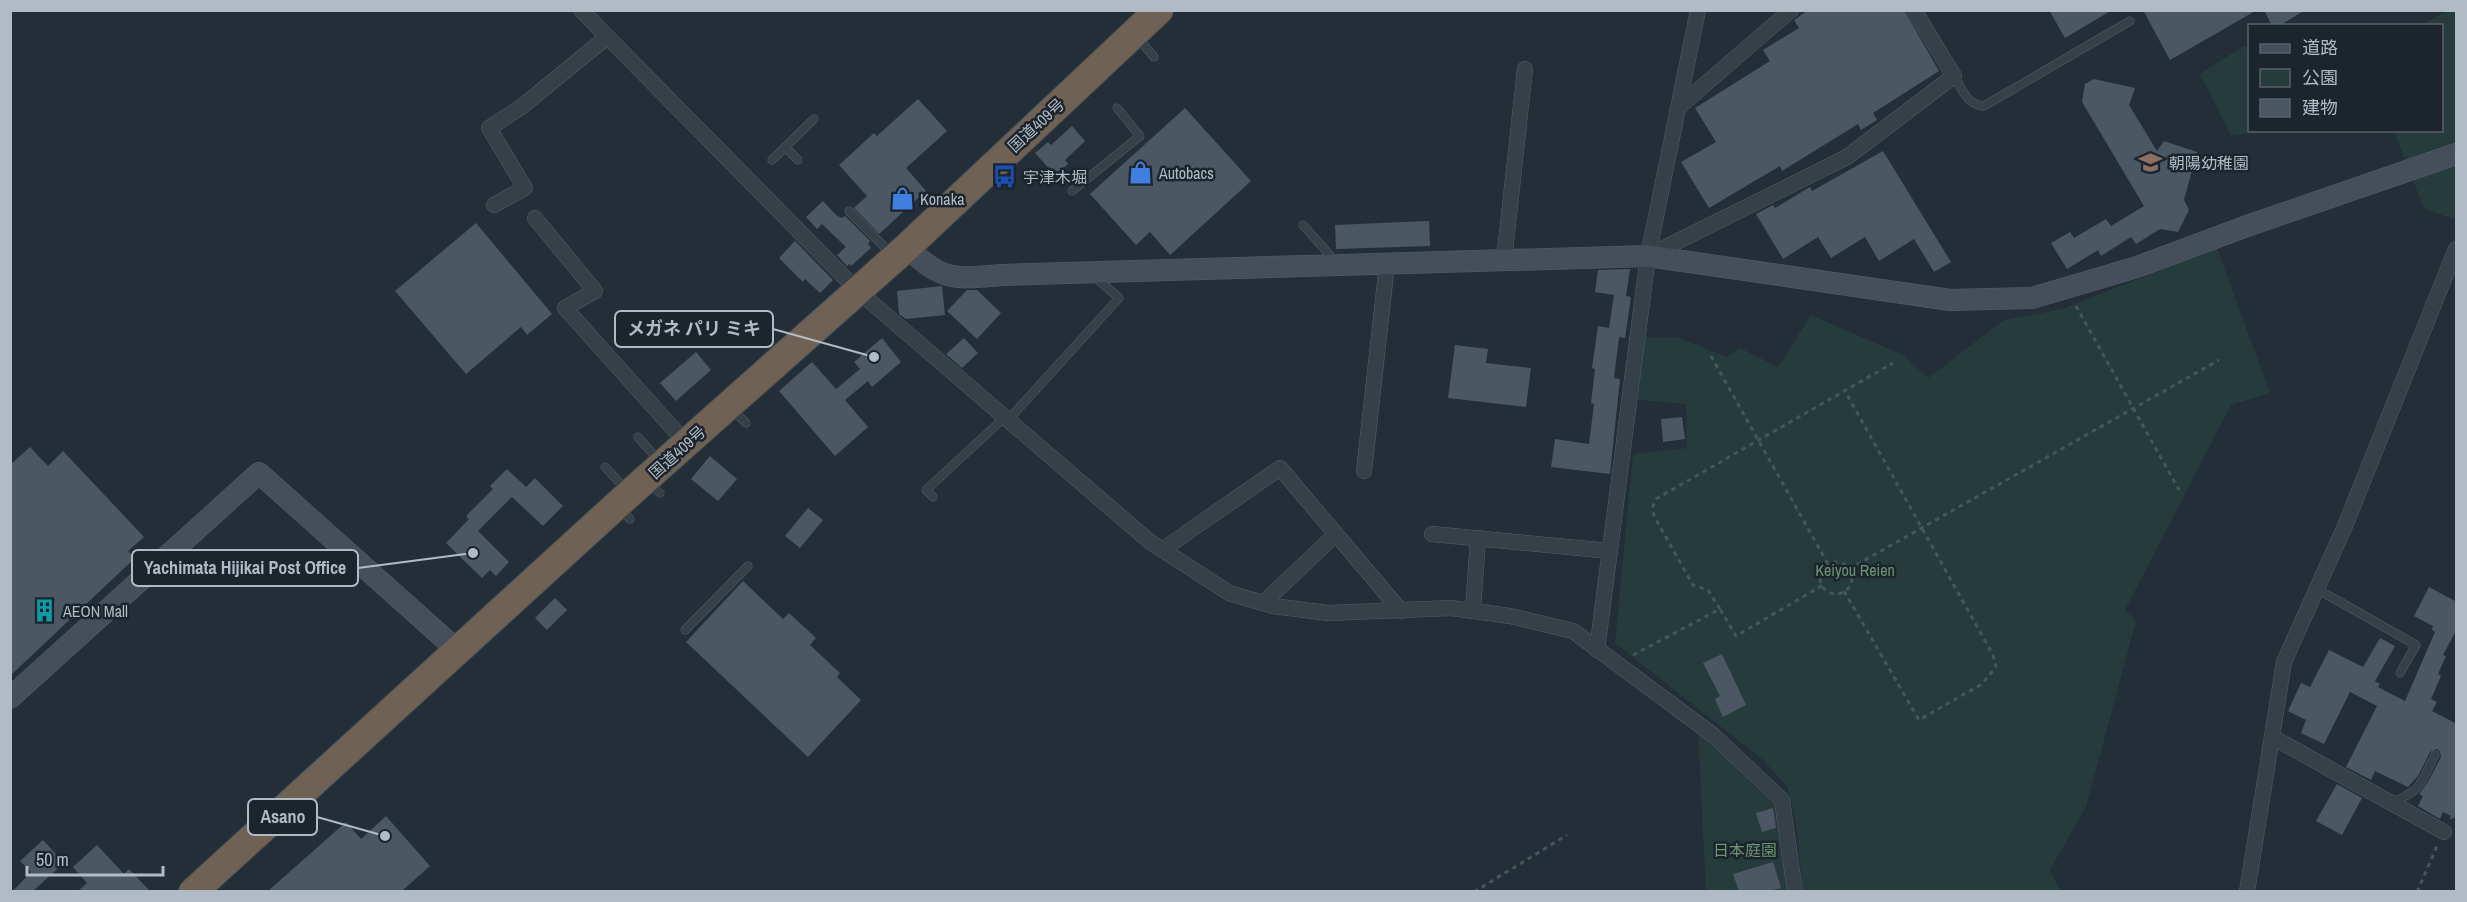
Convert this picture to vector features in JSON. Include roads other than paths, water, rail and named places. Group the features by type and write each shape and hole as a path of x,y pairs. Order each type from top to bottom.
{"highway":[{"name":"国道409号","path":"193,891 458,650 641,493 686,443 738,414 858,291 1156,12"}],"street":[{"path":"581,10 858,291 1149,541 1229,593 1263,603 1328,613 1451,608 1510,616 1573,632 1713,735 1782,800 1795,891"},
{"path":"1597,650 1648,256 1698,10"},
{"path":"1680,106 1791,10"},
{"path":"1648,256 1846,157 1954,76 1914,10"},
{"path":"494,205 525,188 489,128 520,108 607,37"},
{"path":"1504,260 1525,69"},
{"path":"901,253 941,274 967,278 1648,256 1950,300 2032,298 2137,267 2247,226 2457,154"},
{"path":"535,218 595,291 566,308 686,443"},
{"path":"2247,891 2284,662 2345,526 2457,249"},
{"path":"1364,471 1387,264"},
{"path":"1162,550 1280,468 1401,611"},
{"path":"10,698 259,473 458,650"},
{"path":"1263,603 1336,534"},
{"path":"1432,534 1610,551"},
{"path":"1473,611 1478,538"},
{"path":"2272,737 2444,832"}],"lane":[{"path":"1954,76 1967,98 1979,106 1984,106 2130,21"},
{"path":"1134,34 1154,57"},
{"path":"1072,191 1140,136 1118,108"},
{"path":"771,160 814,119"},
{"path":"785,147 798,160"},
{"path":"849,211 901,253"},
{"path":"1303,225 1338,265"},
{"path":"933,497 926,490 1006,419 1119,298 1091,273"},
{"path":"638,437 641,493"},
{"path":"605,466 641,493"},
{"path":"685,630 748,566"},
{"path":"2317,589 2416,645 2400,673"},
{"path":"2391,802 2410,795 2416,790 2435,755"}],"place":[{"name":"朝陽幼稚園","path":"2151,163"},
{"name":"Autobacs","path":"1141,173"},
{"name":"宇津木堀","path":"1005,177"},
{"name":"Konaka","path":"902,199"},
{"name":"メガネ パリ ミキ","path":"874,357"},
{"name":"Yachimata Hijikai Post Office","path":"473,553"},
{"name":"AEON Mall","path":"45,611"},
{"name":"Asano","path":"385,836"}],"park label":[{"name":"Keiyou Reien","path":"1855,570"},
{"name":"日本庭園","path":"1745,850"}]}
